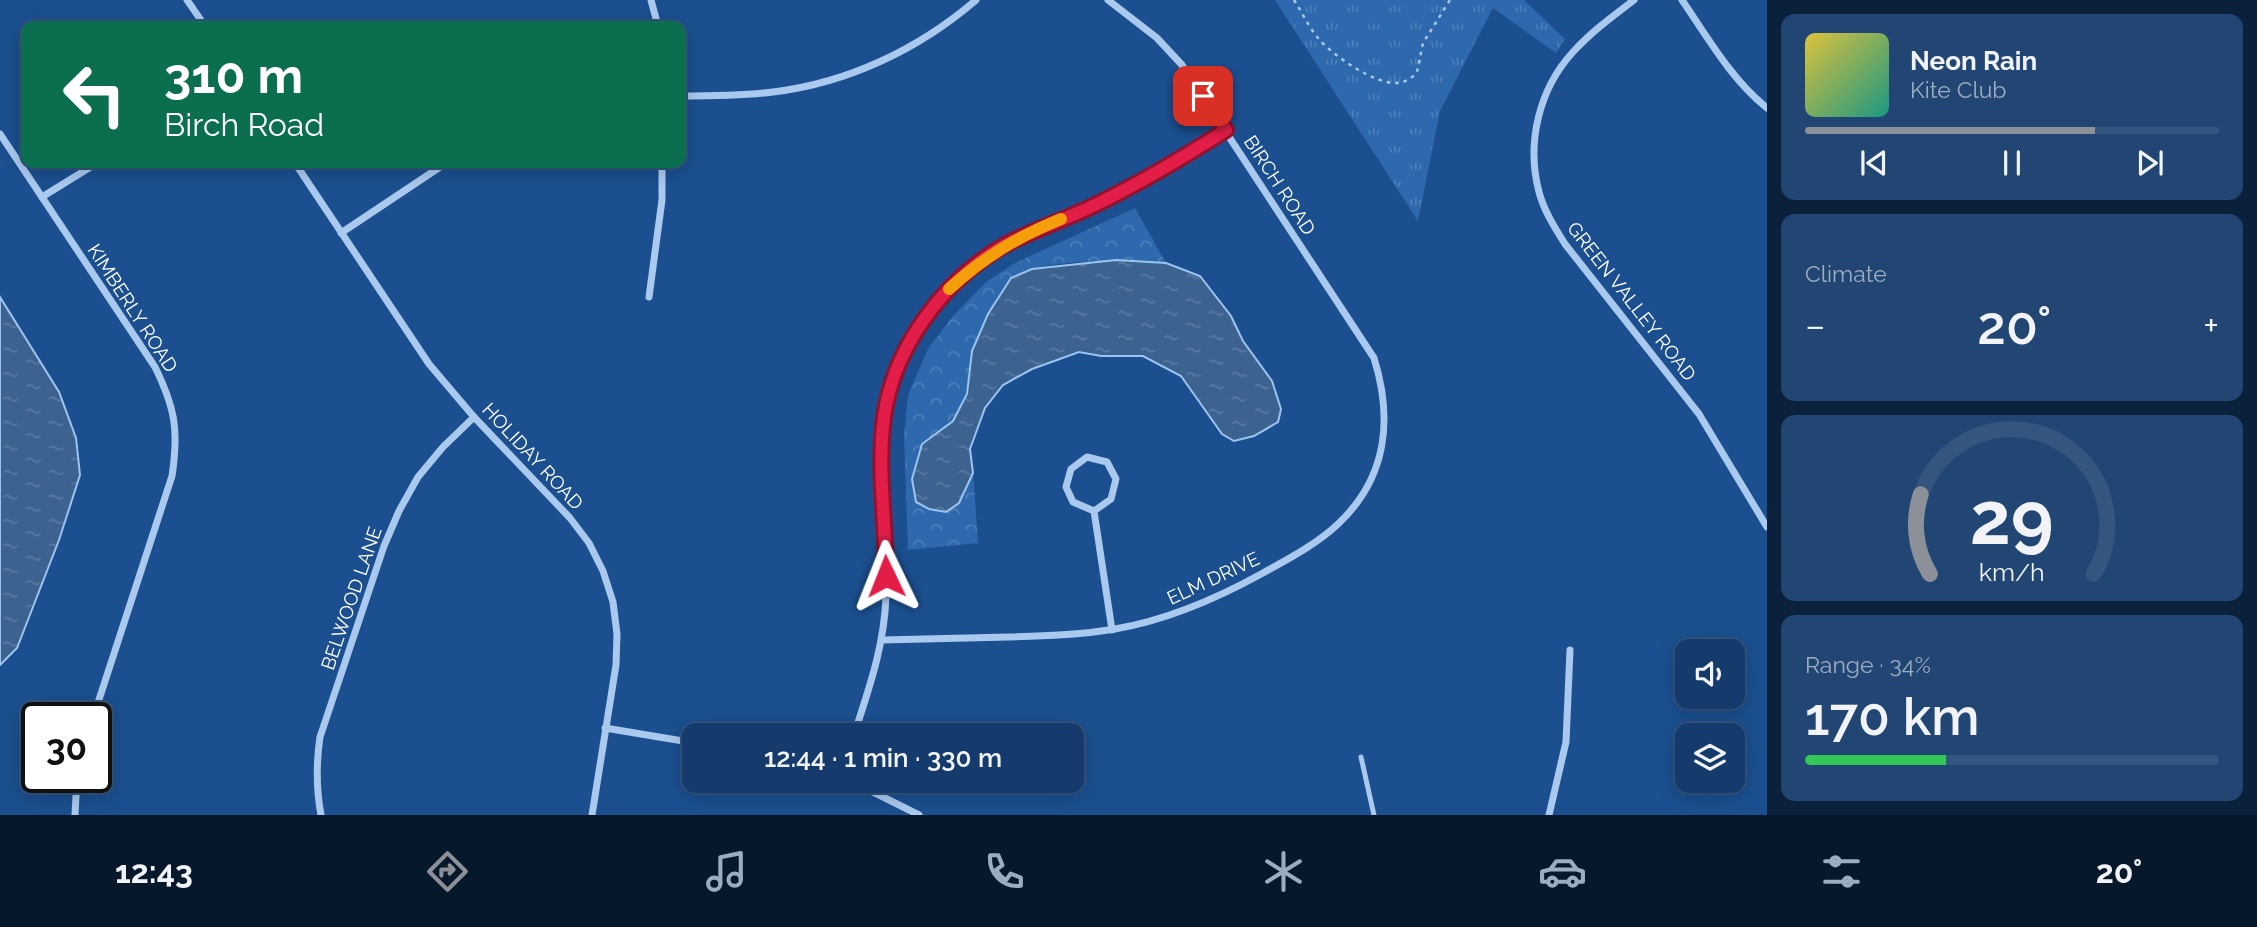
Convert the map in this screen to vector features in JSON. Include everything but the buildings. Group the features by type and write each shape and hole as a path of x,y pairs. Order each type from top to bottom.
{"street":[{"path":"187,0 202,21"},
{"path":"651,0 657,21"},
{"path":"686,96 774,92 821,83 868,68 952,21 976,0"},
{"name":"BIRCH ROAD","path":"1108,0 1157,38 1182,65 1360,335"},
{"name":"GREEN VALLEY ROAD","path":"1634,0 1593,32 1572,53 1554,77 1542,104 1535,133 1539,192 1550,219 1565,244 1699,414 1767,527"},
{"path":"1682,0 1734,77 1767,108"},
{"path":"857,723 877,667 886,594 881,448 885,414 894,379 908,346 926,316 949,289 976,264 1005,246 1150,177 1226,130"},
{"name":"KIMBERLY ROAD","path":"0,134 21,166"},
{"name":"KIMBERLY ROAD","path":"23,168 155,367 167,392 175,419 176,447 172,476 98,702"},
{"path":"42,197 89,168"},
{"name":"HOLIDAY ROAD","path":"298,168 429,364 570,518 589,543 603,572 613,602 617,634 615,665 592,815"},
{"path":"341,233 438,168"},
{"path":"649,297 662,200 662,168"},
{"name":"ELM DRIVE","path":"881,640 1047,636 1112,630 1186,610 1230,592 1318,539 1354,506 1368,486 1383,439 1385,412 1382,385 1374,358 1360,335"},
{"name":"BELWOOD LANE","path":"321,815 316,766 320,737 384,546 398,511 418,477 474,416"},
{"path":"1087,457 1107,462 1116,479 1111,499 1094,511 1073,502 1066,487 1071,469 1087,457"},
{"path":"1094,511 1112,630"},
{"path":"1549,815 1566,742 1570,650"},
{"path":"605,728 682,741"},
{"path":"75,815 76,793"},
{"path":"875,793 919,815"}],"lane":[{"path":"1361,757 1374,815"}],"path":[{"path":"1294,0 1317,37 1332,51 1375,78 1401,83 1417,72 1423,43 1450,0"}],"green space":[{"path":"1275,0 1524,0 1565,39 1556,53 1493,8 1440,111 1418,221"},
{"path":"1135,208 1166,263 1110,261 1044,266 1013,277 1002,290 974,344 962,406 952,422 934,434 959,503 973,473 978,543 908,550 904,435 908,395 928,349 952,317 986,282 1015,263"}],"water":[{"path":"1116,260 1166,263 1200,276 1231,316 1243,341 1272,381 1281,409 1278,422 1254,436 1234,441 1222,434 1181,376 1143,356 1101,356 1079,352 1032,369 1003,385 985,408 970,449 973,473 959,503 946,512 929,509 916,502 912,479 922,444 953,421 967,394 972,351 988,314 1011,278 1032,269"},
{"path":"0,297 59,392 76,438 80,475 59,540 17,648 0,665"}],"slow traffic":[{"path":"949,289 976,264 1037,229 1061,219"}],"route":[{"path":"886,576 881,448 885,414 894,379 908,346 926,316 949,289 976,264 1005,246 1150,177 1226,130 1203,96"}]}
